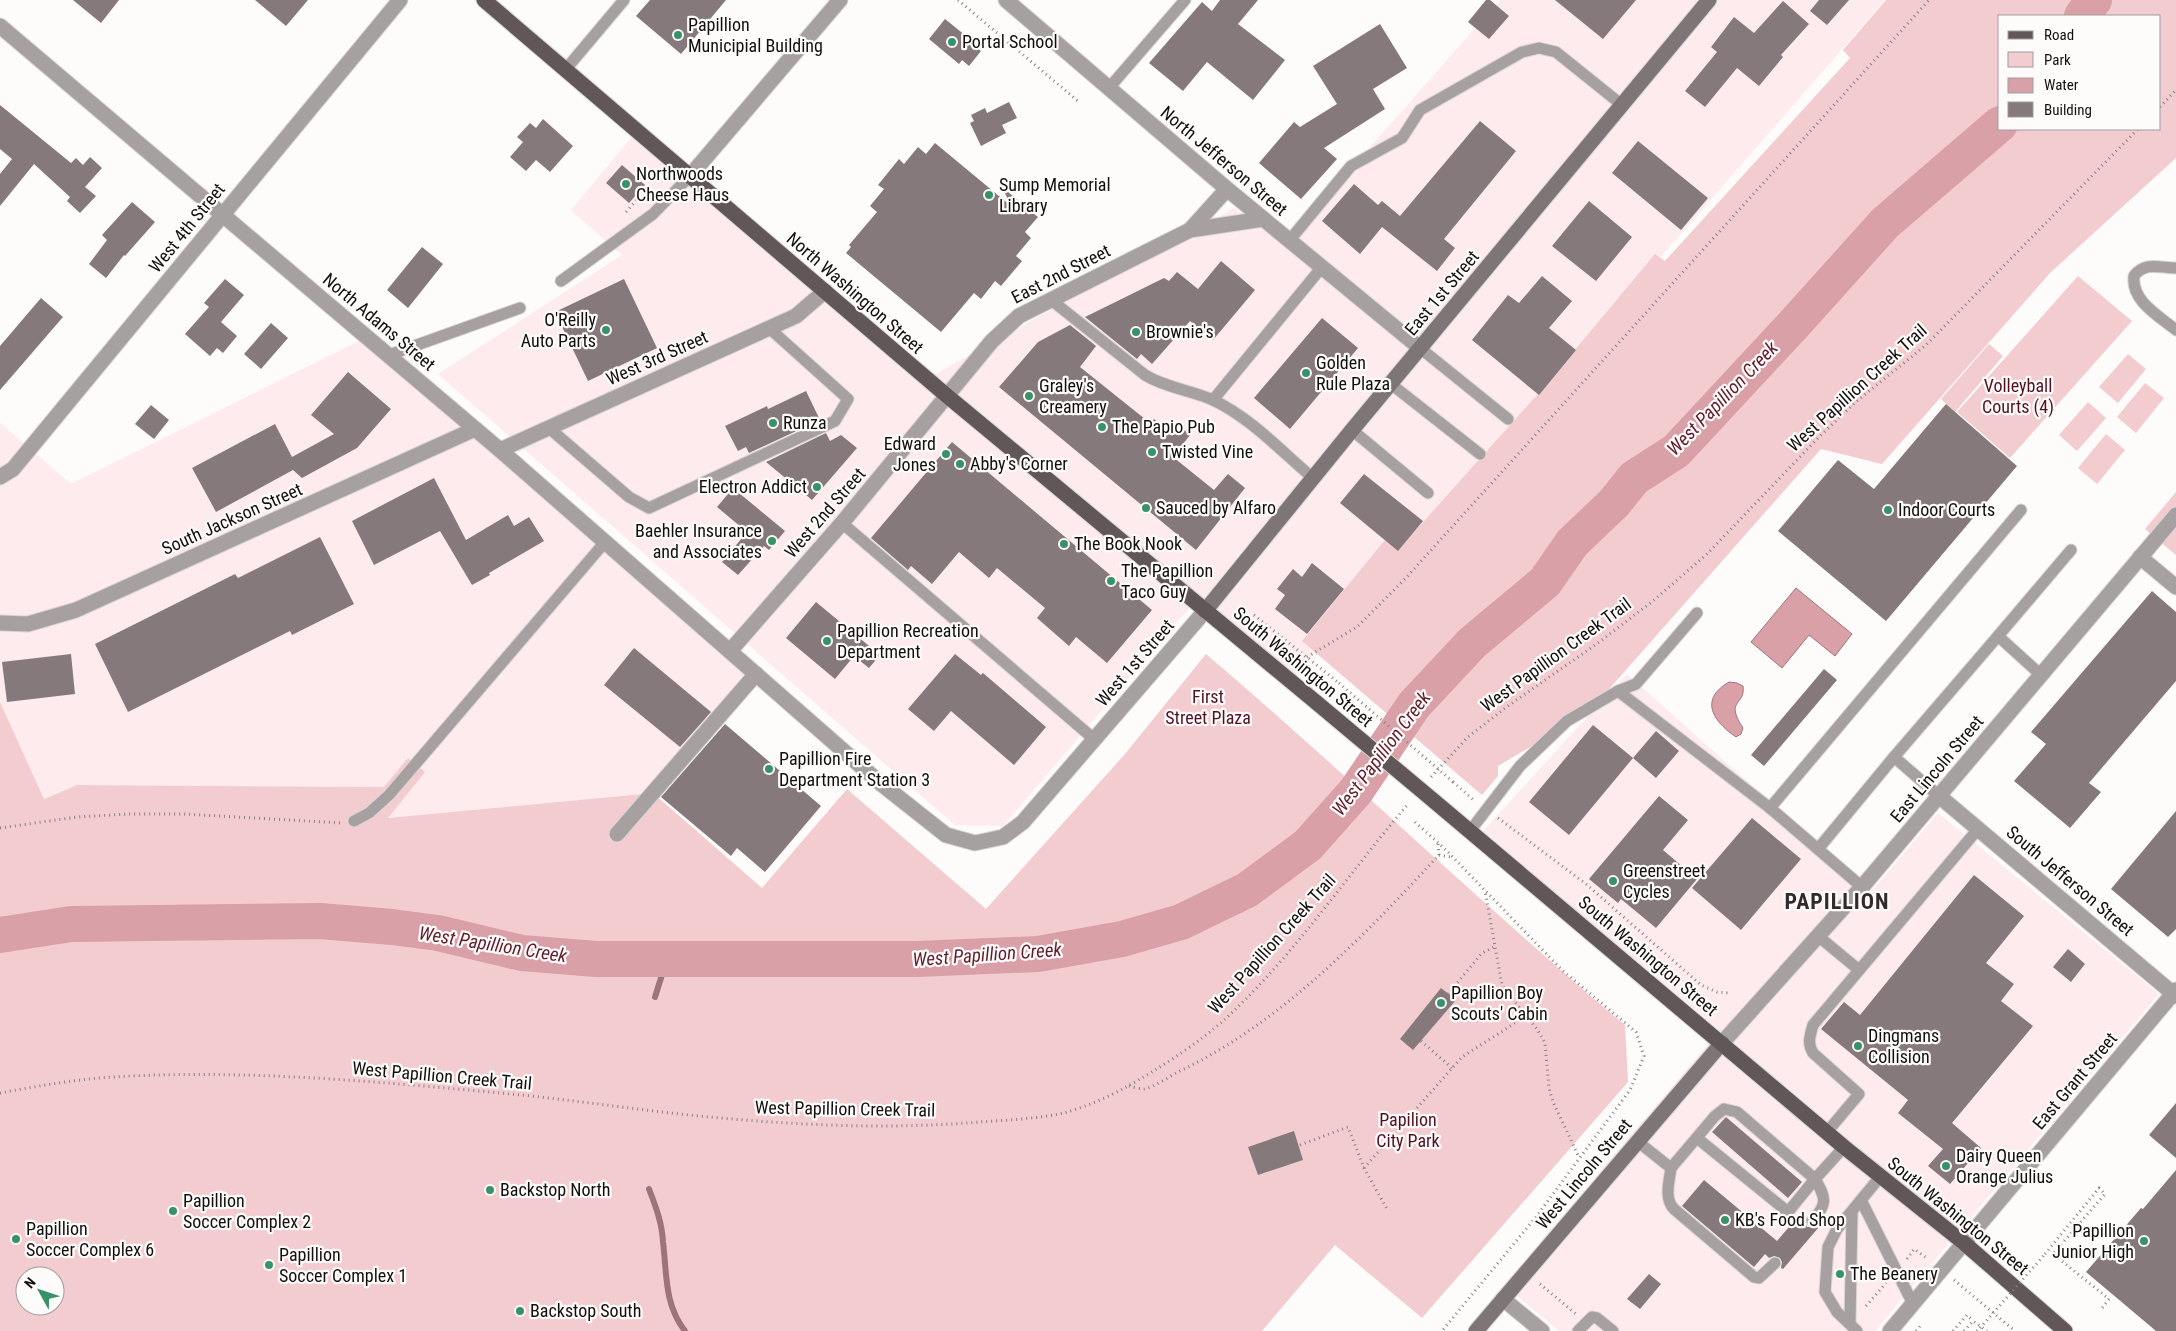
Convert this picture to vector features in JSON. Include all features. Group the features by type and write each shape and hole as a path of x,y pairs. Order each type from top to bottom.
{"main road":[{"name":"North Washington Street","path":"484,0 946,396 1205,611"},
{"name":"East 1st Street","path":"1205,611 1352,430 1709,0"},
{"name":"South Washington Street","path":"1205,611 1470,831 1880,1177 1964,1243 2066,1331"},
{"name":"West Lincoln Street","path":"1476,1331 1722,1043"}],"street":[{"name":"West 4th Street","path":"0,477 13,469 400,0"},
{"path":"690,176 840,0"},
{"name":"North Jefferson Street","path":"1006,0 1227,189 1420,348"},
{"name":"North Adams Street","path":"0,26 500,450 756,674"},
{"path":"1190,230 1227,189"},
{"path":"1190,230 1263,219"},
{"name":"East 2nd Street","path":"946,396 1005,327 1019,316 1190,230"},
{"name":"West 3rd Street","path":"500,450 796,316 825,291"},
{"name":"West 2nd Street","path":"730,652 842,523 946,396"},
{"name":"South Jackson Street","path":"0,623 28,624 76,610 475,429"},
{"name":"East Lincoln Street","path":"1722,1043 1862,887 2176,515"},
{"path":"2140,557 2176,587"},
{"name":"West 1st Street","path":"1094,739 1205,611"},
{"path":"617,834 756,674 879,782 946,835 975,843 1003,837 1023,822 1094,739"},
{"name":"South Jefferson Street","path":"1939,796 2175,993"},
{"name":"East Grant Street","path":"1890,1331 2175,993"},
{"path":"1503,1299 1542,1331"}],"lane":[{"path":"566,69 624,0"},
{"path":"1109,88 1186,0"},
{"path":"1290,241 1351,166 1402,138 1420,110 1522,52 1539,48 1556,52 1622,104"},
{"path":"561,281 653,214 690,176"},
{"path":"1213,400 1322,267"},
{"path":"2176,268 2145,267 2134,276 2133,284 2135,293 2141,300 2176,330"},
{"path":"1050,299 1156,382 1213,400 1242,417 1313,478"},
{"path":"389,355 520,308"},
{"path":"549,428 630,497 649,508 835,421 848,399 769,328"},
{"path":"1420,348 1508,419"},
{"path":"1391,384 1480,454"},
{"path":"1352,430 1428,493"},
{"path":"1770,808 2021,510"},
{"path":"842,523 1094,739"},
{"path":"354,821 369,813 389,795 605,542"},
{"path":"1818,849 1894,757 2072,550"},
{"path":"1470,831 1520,766 1567,721 1618,691 1636,684 1697,614"},
{"path":"1998,636 2041,675"},
{"path":"1618,691 1770,808 1862,887"},
{"path":"1894,757 1939,796"},
{"path":"1827,1132 1859,1094 1821,1062 1809,1047 1809,1037 1813,1025 1978,829"},
{"path":"1818,936 1859,970"},
{"path":"1775,1263 1764,1275 1759,1278 1754,1277 1670,1205 1668,1198 1671,1168 1724,1108 1737,1112 1815,1179 1824,1194 1824,1204 1822,1210 1812,1221"},
{"path":"1697,1138 1788,1212 1844,1147"},
{"path":"1638,1141 1671,1168"},
{"path":"1853,1327 1837,1312 1825,1292 1828,1247 1837,1229 1880,1177"},
{"path":"1861,1200 1912,1304"},
{"path":"1852,1212 1853,1327"},
{"path":"1582,1327 1592,1317 1597,1318 1613,1331"}],"path":[{"path":"958,0 1079,102"},
{"path":"1307,657 1357,627 1404,580 1929,0"},
{"path":"2161,106 2176,90"},
{"name":"West Papillion Creek Trail","path":"1428,781 1468,736 1653,601 1707,554 1819,437 1857,402 1926,345 2137,130"},
{"path":"623,216 640,196 637,194"},
{"path":"1254,614 1339,683 1486,810 1586,884 1701,985 1717,992 1728,993"},
{"name":"West Papillion Creek Trail","path":"0,1093 98,1078 219,1075 343,1081 502,1094 729,1119 890,1127 986,1121 1064,1113 1128,1086 1220,1024 1246,1000 1416,796"},
{"path":"0,828 77,817 129,814 184,814 333,824 354,821"},
{"path":"1415,822 1452,857 1562,970 1636,1032 1644,1056 1630,1090 1536,1217 1442,1331"},
{"path":"1128,1086 1144,1089 1200,1062 1275,1013 1359,938 1439,855 1438,843"},
{"path":"1439,855 1452,857"},
{"path":"1484,890 1502,985 1537,1029 1545,1043 1549,1088 1553,1102 1579,1157"},
{"path":"1448,994 1482,953 1494,948"},
{"path":"1364,1168 1462,1056 1526,1016"},
{"path":"1421,1041 1452,1068"},
{"path":"1300,1145 1348,1127 1364,1168 1387,1209"},
{"path":"1978,1330 2045,1254 2099,1188 2105,1194 2054,1254 2109,1299 2100,1311"},
{"path":"1941,1269 2015,1331"},
{"path":"1540,1284 1582,1327"},
{"path":"1953,1331 1967,1315 1987,1331"},
{"path":"1964,1331 1973,1321"}],"shaded area":[{"path":"1500,0 1885,0 1285,687 1190,607 1003,826 955,825 438,374 622,255 571,210 637,131 921,382 1234,208 1285,244"},
{"path":"367,337 756,674 653,793 388,818 384,787 77,785 44,799 0,702 0,423 71,484"},
{"path":"1627,674 1871,892 1938,813 2159,994 1875,1331 1559,1331 1504,1285 1720,1030 1482,832"}],"green space":[{"path":"1886,0 2176,0 2176,158 2050,273 1882,464 1821,449 1588,713 1498,766 1498,776 1482,795 1302,641 1385,540 1398,550 1538,394 1655,254 1665,261 1850,58 1843,50"},
{"name":"Volleyball Courts (4)","path":"2078,276 2132,321 2010,458 1957,412"},
{"path":"1989,344 2003,356 1955,412 1941,399"},
{"path":"2128,354 2146,369 2118,403 2099,387"},
{"path":"2145,383 2164,398 2136,433 2117,417"},
{"path":"2088,402 2106,418 2077,451 2059,435"},
{"path":"2106,434 2125,450 2097,484 2078,468"},
{"path":"2176,492 2176,555 2145,529"},
{"path":"1206,654 1625,1025 1628,1082 1422,1318 1335,1245 1262,1331 0,1331 0,702 44,799 77,785 384,787 408,758 425,772 388,818 653,793 762,888 847,789 986,909 1125,754"}],"water":[{"path":"1796,588 1852,634 1835,656 1809,635 1782,668 1751,642"},
{"path":"1729,682 1743,686 1742,697 1735,707 1735,712 1743,728 1741,734 1736,737 1721,725 1713,711 1712,703 1714,696 1719,689"}],"building":[{"path":"73,0 119,0 101,23"},
{"path":"255,0 308,0 286,26"},
{"name":"Papillion Municipial Building","path":"650,0 726,0 681,54 636,16"},
{"path":"1220,0 1258,0 1238,24 1285,60 1253,100 1207,62 1183,91 1149,63 1202,2 1212,11"},
{"path":"1486,0 1490,0 1509,16 1489,39 1468,22"},
{"path":"1555,0 1636,0 1603,39"},
{"path":"1819,0 1849,0 1827,25 1810,11"},
{"path":"1783,1 1809,24 1781,55 1783,57 1759,86 1737,68 1705,107 1685,91 1717,52 1711,47 1734,17 1754,33"},
{"name":"Portal School","path":"945,19 976,44 974,46 981,51 969,66 962,60 959,64 929,39"},
{"path":"1380,24 1407,68 1373,89 1385,109 1324,148 1337,159 1301,199 1259,163 1294,122 1300,127 1337,104 1313,66"},
{"path":"1009,102 1017,118 1002,125 1006,133 981,146 970,123 974,121 971,115 985,108 987,113"},
{"path":"0,105 71,163 76,158 83,165 90,157 102,168 85,187 96,196 80,213 67,201 70,197 34,164 0,206 0,174 12,159 0,149"},
{"path":"543,119 573,146 550,172 536,160 526,171 510,157 523,142 517,137 530,123 536,128"},
{"path":"1480,121 1516,151 1444,239 1455,248 1437,271 1382,227 1360,254 1322,221 1354,184 1378,205 1382,201 1400,216"},
{"path":"1638,141 1708,198 1681,230 1612,173"},
{"path":"935,143 1011,206 1002,187 1038,217 1025,232 1031,238 1016,256 1022,261 1001,286 995,281 981,299 974,293 941,332 846,253 851,247 849,245 877,212 870,206 884,189 878,185 899,159 904,164 918,147 926,154"},
{"name":"Northwoods Cheese Haus","path":"622,165 645,185 629,203 606,183"},
{"path":"1589,201 1632,237 1596,281 1552,246"},
{"path":"132,202 155,222 124,255 106,278 89,264 107,240 102,235"},
{"path":"422,247 443,264 408,308 387,290"},
{"path":"1221,261 1255,290 1213,340 1190,321 1152,364 1141,354 1137,359 1085,317 1164,278 1169,281 1177,272 1198,289"},
{"path":"1542,276 1572,301 1549,328 1576,350 1539,395 1472,340 1508,295 1519,303"},
{"path":"225,279 244,295 221,322 237,336 223,353 217,348 210,356 185,334 209,307 204,303"},
{"name":"O'Reilly Auto Parts","path":"624,279 657,348 588,381 555,312"},
{"path":"41,298 63,317 0,390 0,346"},
{"name":"Golden Rule Plaza","path":"1322,318 1358,348 1290,429 1254,398"},
{"path":"271,323 288,338 261,369 244,354"},
{"path":"1070,325 1096,346 1080,367 1150,423 1154,419 1169,431 1176,423 1190,435 1173,457 1214,490 1228,474 1245,488 1196,550 999,387 1038,342"},
{"path":"348,372 391,409 357,448 302,478 293,470 216,512 192,468 275,424 292,457 334,434 311,415"},
{"path":"806,391 820,420 749,453 746,447 738,451 725,426 767,406 768,409"},
{"name":"Indoor Courts","path":"1946,404 2017,466 1886,621 1778,531 1838,460 1874,489"},
{"path":"151,405 169,420 154,439 135,424"},
{"path":"826,433 830,441 841,435 857,448 812,500 766,462"},
{"path":"952,442 1152,610 1107,663 1076,637 1069,646 1037,618 1045,608 997,568 989,578 959,552 932,584 911,566 908,570 871,538"},
{"path":"1364,474 1423,521 1398,551 1340,503"},
{"path":"434,478 466,540 508,515 514,526 529,517 544,541 472,585 440,531 374,565 352,521"},
{"path":"733,488 785,531 769,550 764,546 738,575 722,562 747,532 717,507"},
{"path":"320,537 354,604 292,635 290,631 128,712 95,644 235,574 238,578"},
{"path":"1312,563 1344,589 1307,634 1275,609 1285,595 1277,589 1293,569 1302,577"},
{"path":"2152,591 2176,612 2176,681 2089,783 2101,792 2070,828 2014,781 2046,744 2031,732"},
{"path":"816,602 880,655 869,668 854,656 835,679 786,638"},
{"path":"634,648 711,712 680,747 604,685"},
{"path":"71,654 75,694 7,702 2,662"},
{"path":"955,654 981,675 983,673 1046,727 1014,765 951,711 934,731 908,709"},
{"path":"1824,669 1837,680 1764,766 1751,755"},
{"path":"725,724 821,806 765,872 737,848 731,856 661,797"},
{"path":"1593,725 1633,758 1569,835 1529,802"},
{"path":"1656,731 1679,751 1656,778 1633,758"},
{"path":"1659,796 1688,820 1663,850 1697,879 1656,928 1621,899 1618,903 1589,879"},
{"path":"2176,811 2176,929 2168,937 2111,889"},
{"path":"1752,818 1801,859 1741,930 1692,888"},
{"path":"1974,875 2024,916 1986,963 2014,984 2001,1001 2033,1026 1952,1123 1981,1148 1950,1184 1928,1166 1943,1149 1898,1113 1908,1100 1821,1029 1844,1002 1860,1015"},
{"path":"2068,949 2085,964 2071,982 2053,967"},
{"path":"1441,988 1456,1000 1413,1050 1400,1039"},
{"path":"2176,1103 2176,1158 2149,1135"},
{"path":"1726,1117 1802,1182 1788,1198 1712,1132"},
{"path":"1294,1131 1303,1160 1258,1175 1248,1147"},
{"name":"Papillion Junior High","path":"2176,1170 2176,1331 2156,1331 2086,1272"},
{"path":"1704,1180 1777,1241 1802,1212 1806,1216 1805,1223 1807,1227 1819,1227 1783,1269 1781,1268 1782,1262 1780,1258 1774,1256 1769,1258 1765,1254 1754,1267 1682,1206"},
{"path":"1649,1274 1661,1284 1640,1309 1627,1299"}],"waterway":[{"name":"West Papillion Creek","path":"2083,15 2094,0"},
{"name":"West Papillion Creek","path":"0,935 71,924 320,921 438,933 522,953 596,959 917,959 1038,954 1122,939 1181,922 1247,890 1308,845 1356,791 1414,705 1472,643 1545,582 1572,543 1614,503 1634,478 1676,451 1885,223 1998,126"},
{"path":"655,997 667,959"},
{"path":"649,1189 661,1228 670,1299 678,1321 685,1331"}],"place":[{"name":"Papillion Municipial Building","path":"678,35"},
{"name":"Portal School","path":"952,42"},
{"name":"Northwoods Cheese Haus","path":"626,184"},
{"name":"Sump Memorial Library","path":"989,195"},
{"name":"O'Reilly Auto Parts","path":"606,330"},
{"name":"Brownie's","path":"1136,332"},
{"name":"Golden Rule Plaza","path":"1306,373"},
{"name":"Graley's Creamery","path":"1029,396"},
{"name":"Runza","path":"773,423"},
{"name":"The Papio Pub","path":"1102,427"},
{"name":"Twisted Vine","path":"1152,452"},
{"name":"Edward Jones","path":"946,454"},
{"name":"Abby's Corner","path":"960,464"},
{"name":"Electron Addict","path":"817,487"},
{"name":"Sauced by Alfaro","path":"1146,508"},
{"name":"Indoor Courts","path":"1888,510"},
{"name":"Baehler Insurance and Associates","path":"772,541"},
{"name":"The Book Nook","path":"1064,544"},
{"name":"The Papillion Taco Guy","path":"1111,581"},
{"name":"Papillion Recreation Department","path":"827,641"},
{"name":"Papillion Fire Department Station 3","path":"769,769"},
{"name":"Greenstreet Cycles","path":"1613,881"},
{"name":"Papillion Boy Scouts' Cabin","path":"1441,1003"},
{"name":"Dingmans Collision","path":"1858,1046"},
{"name":"Dairy Queen Orange Julius","path":"1946,1166"},
{"name":"Backstop North","path":"490,1190"},
{"name":"Papillion Soccer Complex 2","path":"173,1211"},
{"name":"KB's Food Shop","path":"1725,1220"},
{"name":"Papillion Soccer Complex 6","path":"16,1239"},
{"name":"Papillion Junior High","path":"2144,1241"},
{"name":"Papillion Soccer Complex 1","path":"269,1265"},
{"name":"The Beanery","path":"1840,1274"},
{"name":"Backstop South","path":"520,1311"}],"district":[{"name":"PAPILLION","path":"1837,901"}],"park label":[{"name":"First Street Plaza","path":"1208,708"},
{"name":"Papilion City Park","path":"1408,1130"}]}
